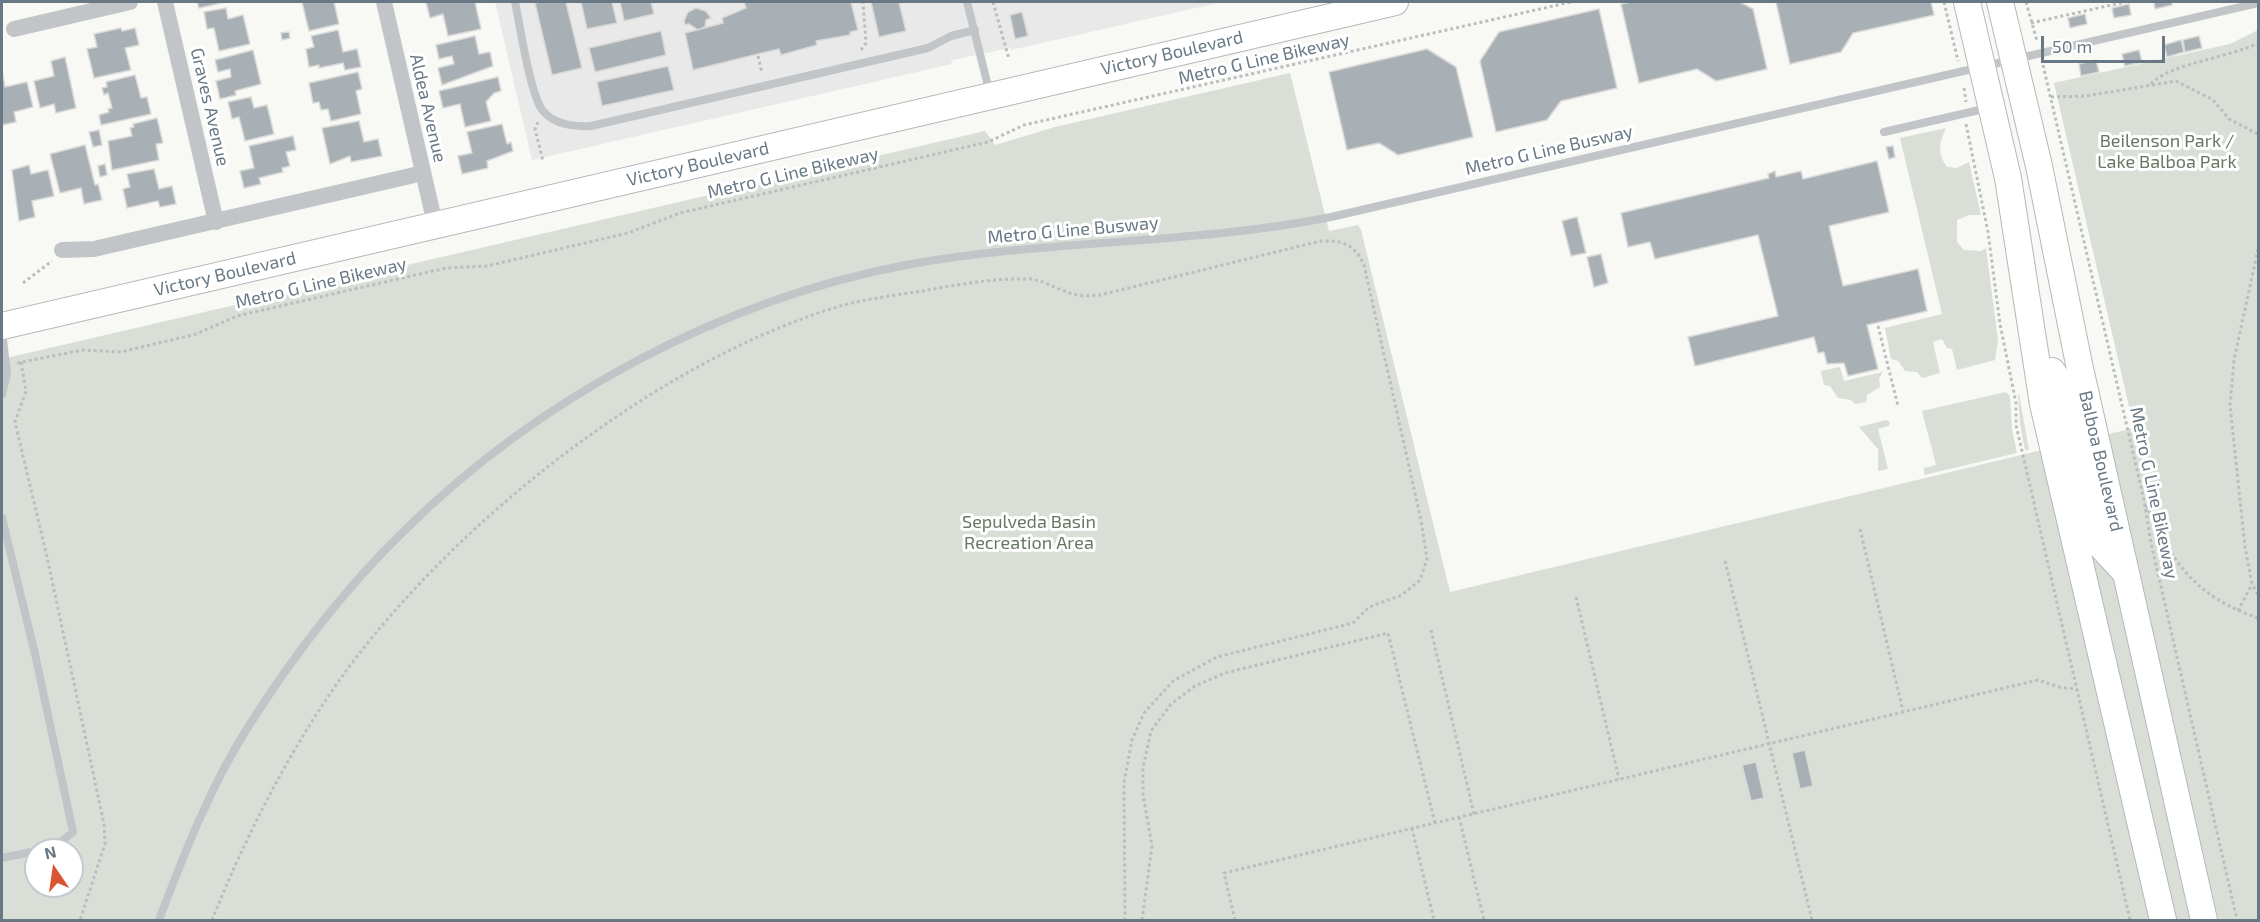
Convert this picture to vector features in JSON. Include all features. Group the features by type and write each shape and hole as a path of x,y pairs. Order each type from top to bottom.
{"main road":[{"name":"Victory Boulevard","path":"2,326 990,94 1395,2"},
{"path":"1967,2 1968,70 1991,108 2013,209 2031,338 2065,454 2098,543 2124,571"},
{"name":"Balboa Boulevard","path":"2000,2 2039,166 2124,571 2204,921"},
{"path":"2052,370 2059,381 2065,454 2163,921"}],"street":[{"path":"14,29 130,2"},
{"name":"Graves Avenue","path":"165,2 216,222"},
{"name":"Aldea Avenue","path":"384,2 435,224"},
{"path":"62,250 94,249 423,173"}],"lane":[{"path":"515,2 536,97 543,111 565,124 591,126 928,48 951,36 975,30"},
{"path":"967,2 990,94"},
{"name":"Metro G Line Busway","path":"159,921 210,796 247,729 297,655 350,588 405,529 488,458 595,385 677,342 792,295 906,266 1050,248 1212,235 1294,225 2259,3"},
{"path":"1884,132 1991,108"},
{"path":"2,331 7,374 2,394"},
{"path":"2,518 35,654 73,832 66,838"},
{"path":"2,858 24,853"}],"path":[{"path":"858,54 866,43 863,2"},
{"path":"993,2 1009,59"},
{"name":"Metro G Line Bikeway","path":"80,921 105,844 104,824 47,557 15,422 26,391 21,362 83,350 113,352 142,347 196,334 237,316 446,268 487,266 628,233 680,213 988,142 1024,125 1571,2"},
{"path":"1944,2 1968,70 1966,114 1988,232 2007,364 2014,392 2016,425 2130,921"},
{"path":"2026,2 2036,36"},
{"path":"2031,23 2124,2"},
{"path":"2151,84 2174,70 2245,50 2259,43"},
{"path":"758,56 762,75"},
{"name":"Metro G Line Bikeway","path":"2045,71 2144,500 2151,543 2237,921"},
{"path":"2051,97 2086,96 2176,81 2214,100 2229,119 2259,134"},
{"path":"543,111 535,129 543,161"},
{"path":"212,921 226,885 294,752 349,667 432,569 489,517 589,436 651,394 770,332 842,306 973,282 1030,279 1078,296 1100,295 1322,242 1347,243 1359,253 1364,265 1418,508 1427,559 1420,580 1402,595 1369,607 1353,623 1217,657 1173,681 1144,713 1132,740 1124,782 1125,921"},
{"path":"2259,249 2234,360 2230,405 2245,546 2252,584 2259,596"},
{"path":"23,284 45,268 62,250"},
{"path":"1878,326 1898,406"},
{"path":"2144,500 2167,549 2181,569 2209,595 2238,611 2259,618"},
{"path":"1860,529 1903,712"},
{"path":"1725,561 1812,921"},
{"path":"2238,611 2252,584"},
{"path":"1576,597 1619,779"},
{"path":"1431,630 1474,813"},
{"path":"1142,921 1152,846 1143,794 1143,768 1150,731 1171,704 1195,686 1225,673 1388,633 1435,823"},
{"path":"1235,921 1224,873 2038,680 2059,687 2077,689"},
{"path":"1459,818 1483,920"},
{"path":"1412,828 1434,921"}],"shaded area":[{"path":"495,2 1222,2 1011,50 1010,48 951,60 952,64 532,160"}],"green space":[{"name":"Sepulveda Basin Recreation Area","path":"2258,30 2258,920 2,920 2,359 985,131 995,145 1055,127 1290,73 1329,231 1358,225 1361,230 1450,592 2134,428 2054,83 2230,44"},
{"path":"1946,128 1941,143 1942,157 1947,167 1957,168 1969,162 1981,215 1969,215 1957,220 1957,242 1964,250 1981,251 1986,248 1998,340 1995,360 1957,370 1952,349 1947,348 1942,339 1933,342 1940,373 1922,378 1917,372 1905,371 1898,361 1891,359 1885,328 1942,314 1900,138"},
{"path":"1840,367 1844,381 1883,372 1879,378 1880,387 1867,395 1866,402 1855,404 1851,400 1838,398 1830,386 1824,385 1821,371"},
{"path":"2006,392 2010,396 2012,429 2017,453 1924,475 1924,468 1936,465 1922,411"},
{"path":"2019,394 2029,450 2025,450"},
{"path":"1886,420 1890,422 1889,426 1878,429 1888,469 1878,471 1878,449 1859,427"}],"building":[{"path":"197,2 226,2 199,8"},
{"path":"302,2 334,2 339,24 309,31"},
{"path":"426,2 475,2 481,29 448,36 443,14 430,18"},
{"path":"566,2 582,68 552,75 535,3"},
{"path":"581,2 612,2 617,23 587,29"},
{"path":"620,2 651,2 654,14 624,21"},
{"path":"744,2 851,2 858,30 850,32 850,35 816,41 817,45 781,55 779,49 693,70 685,33 723,23 722,18 746,8"},
{"path":"871,2 899,2 906,31 879,37"},
{"path":"1631,2 1740,2 1753,9 1767,69 1716,81 1697,69 1639,83 1621,4"},
{"path":"1776,2 1931,2 1934,15 1853,33 1841,52 1790,64"},
{"path":"2154,2 2172,2 2172,5 2155,9"},
{"path":"2129,4 2131,15 2114,18 2112,8"},
{"path":"226,8 228,19 243,15 250,44 219,51 214,28 207,29 204,12"},
{"path":"696,8 706,11 711,18 706,20 705,27 698,30 689,24 685,25 684,21 688,12"},
{"path":"1599,9 1617,88 1561,101 1547,120 1496,132 1480,61 1499,32"},
{"path":"1022,12 1028,36 1015,39 1010,15"},
{"path":"2085,14 2087,24 2070,28 2068,18"},
{"path":"121,28 122,31 135,28 139,45 125,48 131,70 94,78 87,49 97,47 94,34"},
{"path":"338,30 343,52 357,49 361,67 345,70 343,63 319,68 319,65 309,67 306,49 314,47 311,36"},
{"path":"661,31 666,55 595,72 589,48"},
{"path":"289,32 290,38 282,40 281,33"},
{"path":"475,36 479,54 490,52 493,66 442,85 438,68 454,64 452,56 439,59 436,45"},
{"path":"2199,36 2202,48 2185,52 2183,40"},
{"path":"2181,40 2184,52 2167,57 2164,45"},
{"path":"1427,49 1456,67 1473,137 1398,155 1379,143 1347,150 1329,72"},
{"path":"253,50 261,84 235,91 236,95 220,99 216,81 231,77 230,69 218,72 215,60"},
{"path":"2139,50 2142,62 2125,66 2122,54"},
{"path":"65,57 76,108 56,113 54,104 40,108 34,81 54,76 51,61"},
{"path":"2096,60 2099,72 2081,76 2079,64"},
{"path":"668,66 674,90 602,106 597,82"},
{"path":"2,70 5,87 27,82 33,107 14,112 16,122 2,125"},
{"path":"358,72 362,89 356,91 361,114 331,121 328,109 321,110 319,102 313,103 309,83"},
{"path":"135,75 141,98 147,97 151,114 101,125 99,115 109,112 108,109 112,108 108,93 104,95 102,88 107,87 106,82"},
{"path":"498,77 501,91 494,93 486,102 491,121 465,127 460,104 443,108 439,91"},
{"path":"251,97 254,108 267,105 274,134 245,141 239,117 232,119 228,102"},
{"path":"157,118 163,143 156,144 159,160 112,170 108,141 132,136 130,128 134,127 133,124"},
{"path":"359,121 364,142 378,139 382,156 351,162 350,156 330,164 322,128"},
{"path":"502,124 507,144 511,142 513,151 487,161 488,168 462,174 458,156 472,153 467,132"},
{"path":"99,130 102,145 93,147 89,132"},
{"path":"293,136 296,150 286,152 290,166 282,168 283,172 259,178 261,184 244,188 240,171 254,168 249,146"},
{"path":"85,145 95,185 98,184 102,200 84,204 81,188 60,193 50,154"},
{"path":"1893,146 1895,157 1889,159 1886,147"},
{"path":"1877,161 1889,212 1829,226 1843,286 1918,269 1927,311 1867,325 1878,369 1848,376 1844,363 1827,364 1824,352 1818,353 1814,337 1695,366 1688,337 1778,316 1758,235 1655,259 1650,242 1628,247 1621,213 1769,178 1768,174 1775,171 1776,177 1801,171 1803,179"},
{"path":"105,164 107,175 100,177 98,166"},
{"path":"29,165 31,174 48,170 54,196 32,201 35,217 19,221 12,170"},
{"path":"154,169 159,189 172,186 176,204 160,207 158,201 127,208 123,189 130,187 127,174"},
{"path":"1577,217 1586,253 1571,256 1562,221"},
{"path":"1601,254 1608,283 1594,287 1587,257"},
{"path":"1805,750 1813,786 1800,789 1792,753"},
{"path":"1756,762 1764,798 1751,801 1742,765"}],"park label":[{"name":"Beilenson Park / Lake Balboa Park","path":"2167,151"}]}
